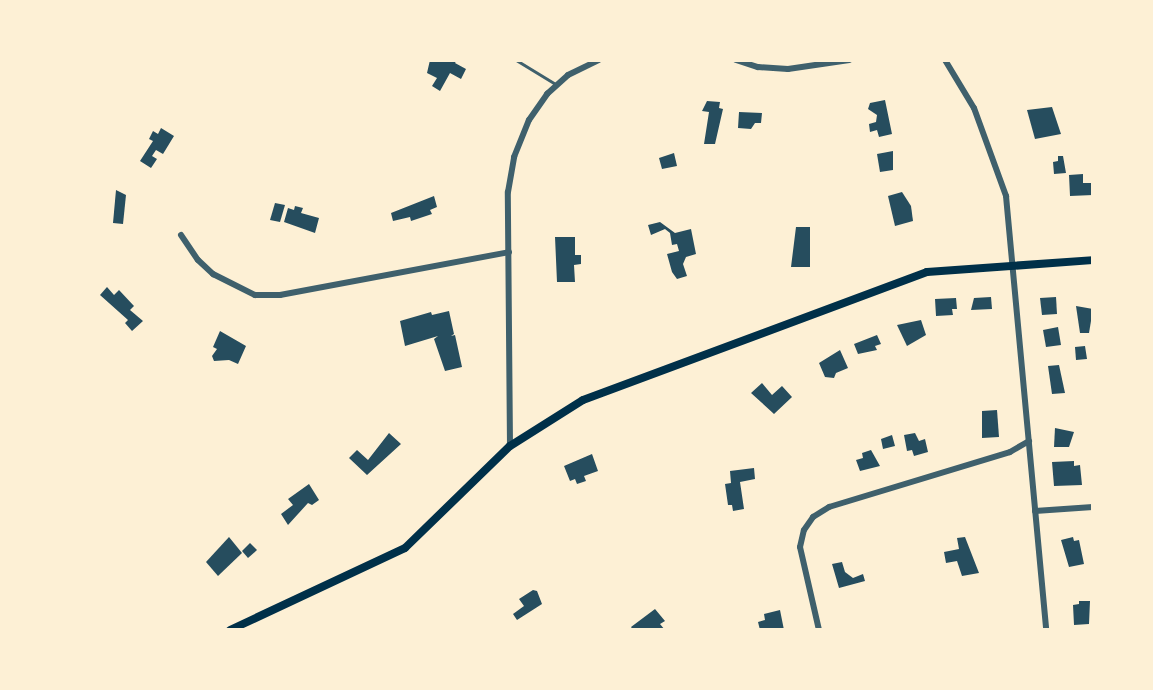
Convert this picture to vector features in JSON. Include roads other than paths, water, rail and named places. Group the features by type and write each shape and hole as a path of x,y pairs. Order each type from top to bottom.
{"main road":[{"path":"230,630 405,548 510,446 583,400 927,272 1093,260"}],"street":[{"path":"510,446 508,192 514,157 529,120 557,85 568,75 599,60"},
{"path":"736,60 758,67 788,69 849,60"},
{"path":"945,60 974,108 1006,196 1046,630"},
{"path":"181,235 198,260 213,274 255,295 280,295 509,252"},
{"path":"819,630 800,547 804,530 813,517 829,507 1010,452 1029,441"},
{"path":"1035,511 1093,507"}],"lane":[{"path":"516,60 557,85"}]}
